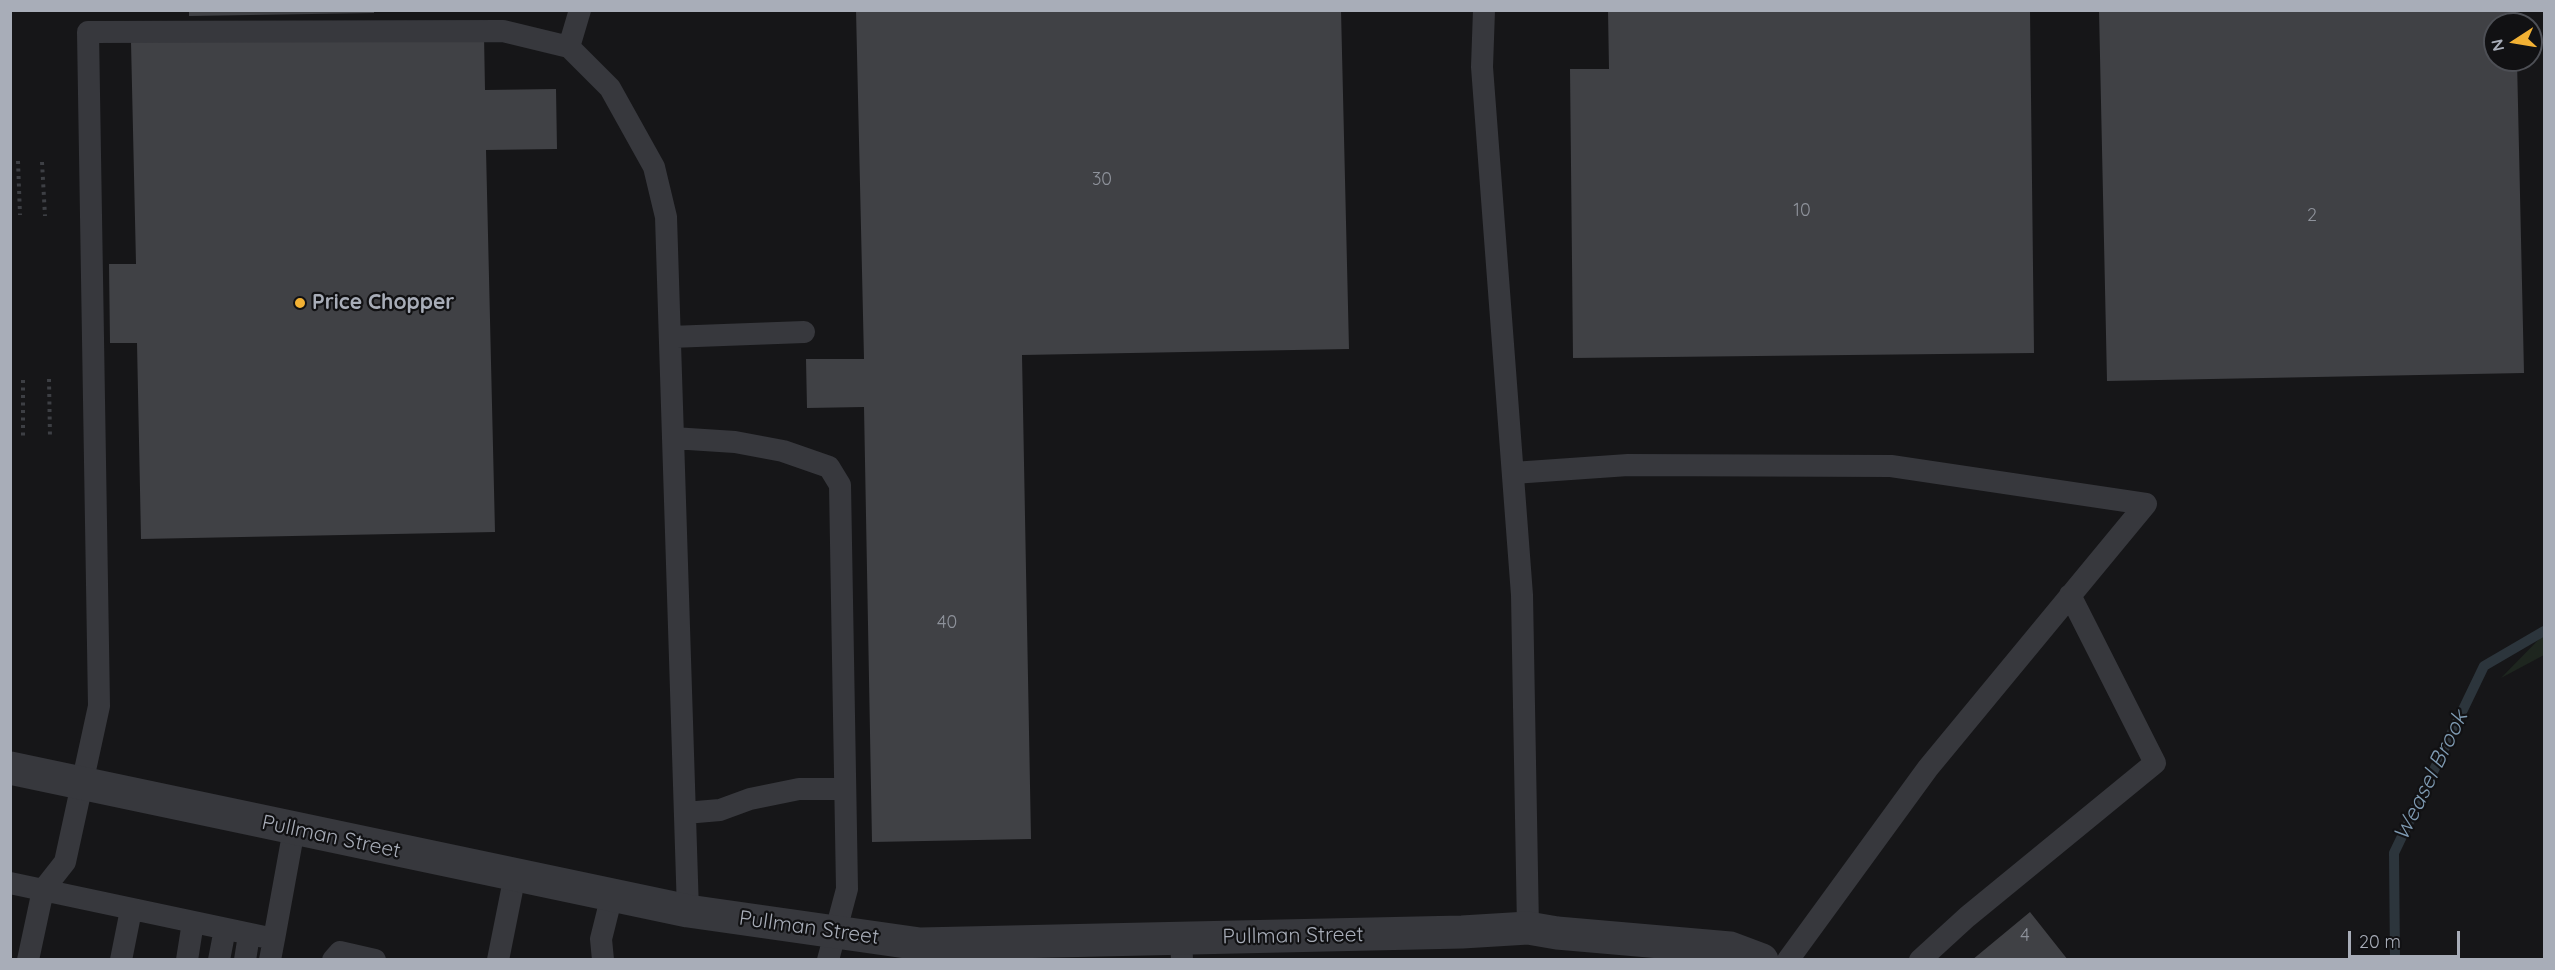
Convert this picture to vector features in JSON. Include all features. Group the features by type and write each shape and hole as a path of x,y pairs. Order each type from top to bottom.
{"street":[{"name":"Pullman Street","path":"10,768 688,911 831,946 885,949 920,944 1182,949 1528,928 1620,949 1730,948 1762,960"}],"lane":[{"path":"569,47 580,10"},
{"path":"1484,10 1482,67 1522,595 1528,928"},
{"path":"28,960 43,890 65,862 99,706 88,32 503,31 569,47 610,88 654,167 666,217 688,911"},
{"path":"670,337 804,332"},
{"path":"673,438 735,442 783,451 829,467 840,485 847,889 831,946"},
{"path":"1513,473 1628,465 1891,466 2146,504 1928,768 1788,960"},
{"path":"1920,960 1967,917 2155,763 2070,595"},
{"path":"685,813 720,810 750,799 799,789 845,789"},
{"path":"10,883 249,934 272,949 294,829"},
{"path":"498,960 516,875"},
{"path":"603,960 601,939 612,895"},
{"path":"121,960 131,910"},
{"path":"187,960 193,922"},
{"path":"219,960 225,929"},
{"path":"245,960 249,934"},
{"path":"333,960 340,952 375,960"}],"path":[{"path":"18,161 20,215"},
{"path":"42,162 45,216"},
{"path":"48,379 50,437"},
{"path":"23,380 23,438"}],"shaded area":[{"path":"2544,634 2544,655 2501,678"}],"building":[{"path":"189,10 374,10 374,13 189,16"},
{"path":"856,10 1341,10 1349,349 1022,355 1031,839 872,842 864,407 807,408 806,359 864,359"},
{"path":"1608,10 2030,10 2034,353 1573,358 1570,69 1609,69"},
{"path":"2099,10 2516,10 2516,12 2483,12 2483,72 2517,72 2524,373 2107,381"},
{"name":"Price Chopper","path":"484,35 485,90 556,89 557,149 486,150 495,532 141,539 137,343 110,343 109,264 136,264 131,42"},
{"path":"2030,912 2068,960 1972,960"}],"waterway":[{"name":"Weasel Brook","path":"2395,960 2394,853 2484,666 2544,631"}],"place":[{"name":"Price Chopper","path":"300,303"}]}
